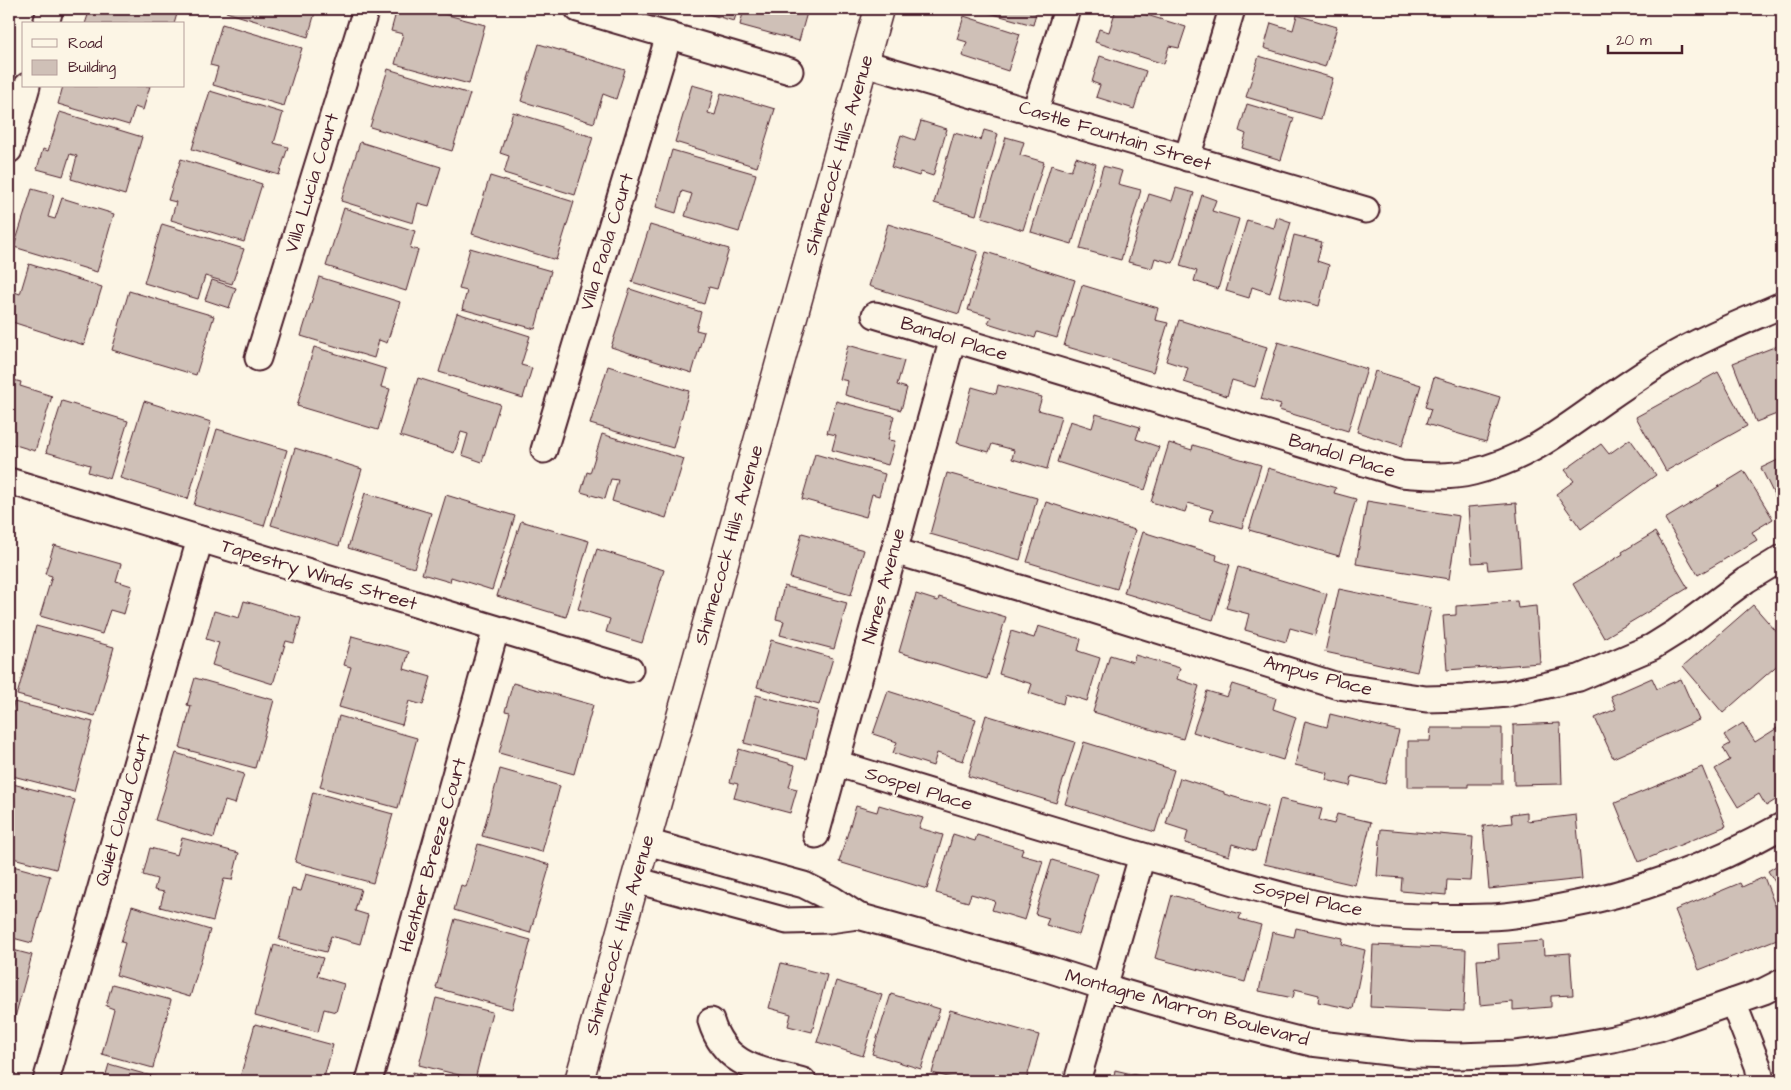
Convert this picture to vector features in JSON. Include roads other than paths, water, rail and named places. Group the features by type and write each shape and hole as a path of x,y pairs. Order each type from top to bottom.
{"street":[{"path":"47,22 50,9"},
{"name":"Villa Lucia Court","path":"258,358 366,9"},
{"path":"578,9 790,71"},
{"name":"Shinnecock Hills Avenue","path":"579,1081 879,9"},
{"path":"1035,112 1067,9"},
{"path":"1187,158 1232,9"},
{"name":"Villa Paola Court","path":"544,450 669,35"},
{"name":"Castle Fountain Street","path":"864,63 1366,210"},
{"path":"9,150 27,88"},
{"name":"Bandol Place","path":"875,314 1401,474 1434,476 1471,473 1498,465 1527,453 1568,428 1608,398 1667,359 1722,331 1782,305"},
{"name":"Nimes Avenue","path":"816,835 952,338"},
{"name":"Tapestry Winds Street","path":"9,481 630,669"},
{"name":"Quiet Cloud Court","path":"46,1081 200,539"},
{"name":"Ampus Place","path":"894,551 1338,686 1426,699 1507,694 1579,678 1652,647 1676,632 1746,580 1782,558"},
{"name":"Heather Breeze Court","path":"369,1081 496,629"},
{"name":"Sospel Place","path":"835,763 1142,856 1272,893 1369,913 1489,917 1528,913 1577,904 1668,880 1754,842 1782,826"},
{"name":"Montagne Marron Boulevard","path":"646,842 804,885 832,899 858,916 1045,968 1104,988 1200,1015 1311,1043 1397,1053 1458,1056 1515,1054 1553,1050 1613,1040 1659,1028 1764,991 1782,982"},
{"path":"1077,1081 1142,856"},
{"name":"Montagne Marron Boulevard","path":"635,880 787,921 829,920 858,916"},
{"path":"1733,1002 1758,1066 1761,1081"},
{"path":"711,1021 714,1034 734,1058 749,1066 804,1081"}]}
